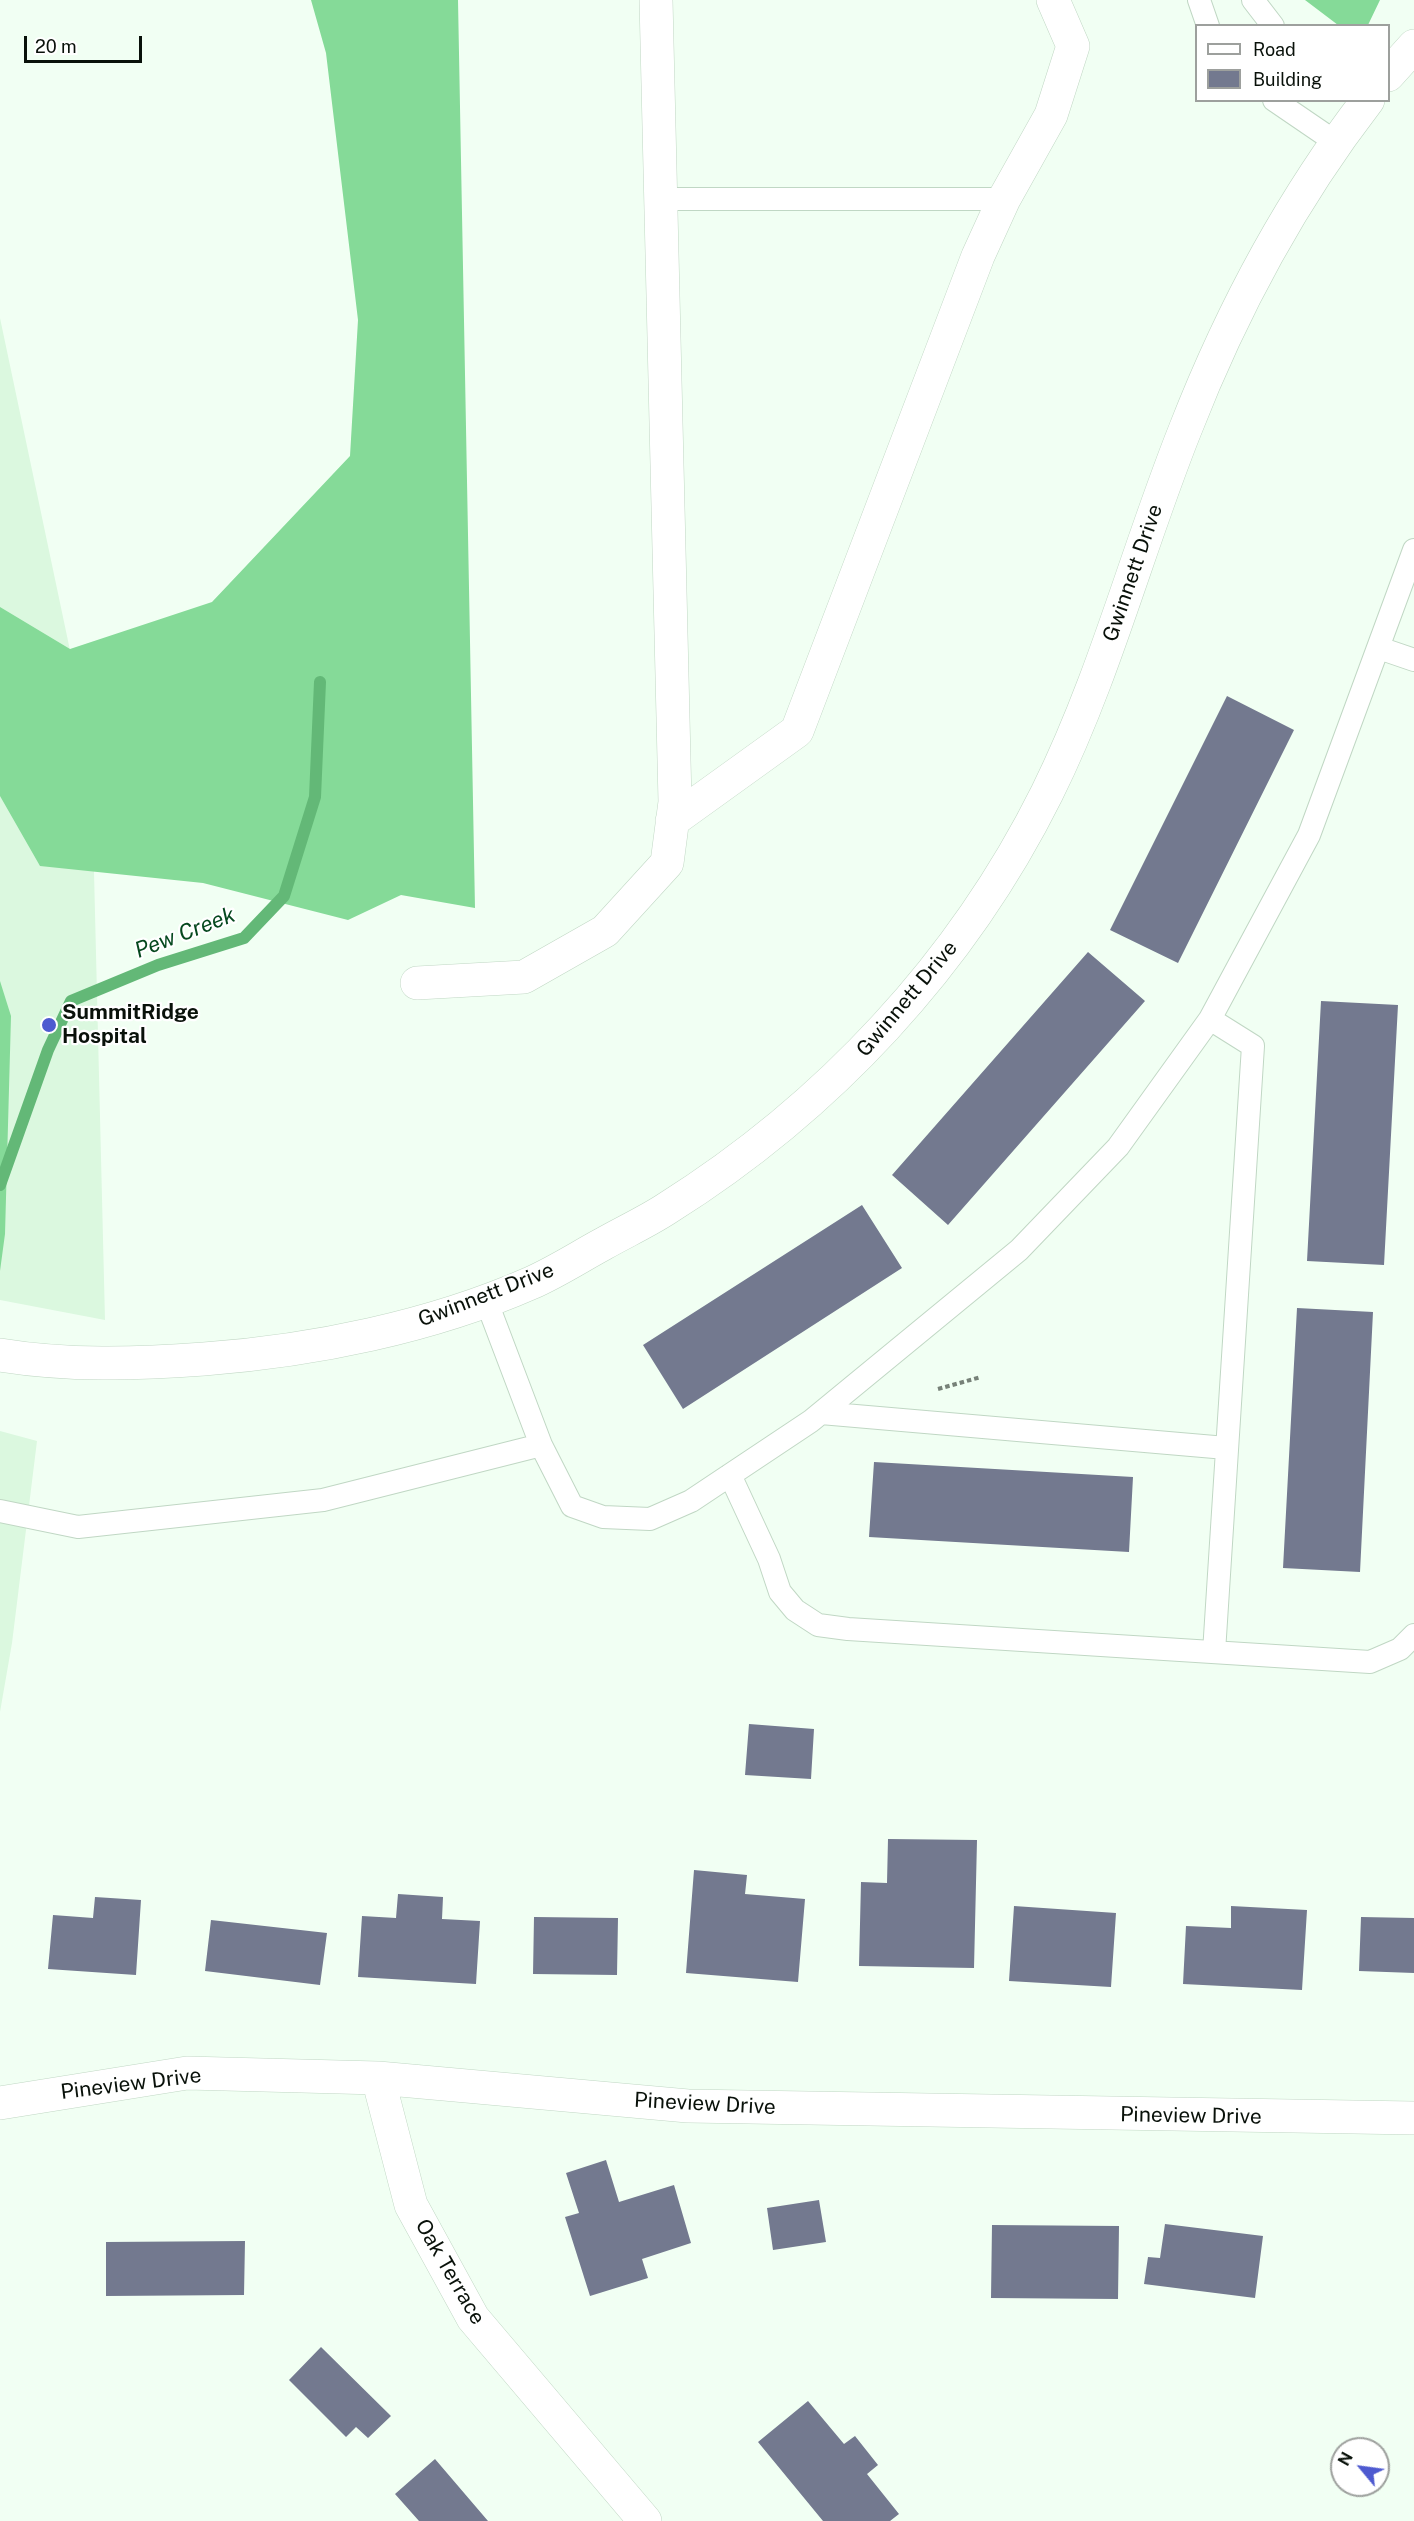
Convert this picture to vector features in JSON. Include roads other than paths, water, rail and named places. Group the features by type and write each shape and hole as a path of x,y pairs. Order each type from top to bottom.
{"street":[{"path":"417,983 524,978 605,931 667,863 675,802 656,0"},
{"path":"672,821 797,731 978,256 1004,199 1051,115 1073,46 1053,0"},
{"path":"1390,74 1414,46"},
{"name":"Gwinnett Drive","path":"0,1355 86,1363 156,1363 244,1356 337,1342 412,1324 486,1300 533,1282 664,1210 762,1143 851,1064 912,997 958,939 1010,862 1047,792 1080,720 1184,432 1225,333 1266,252 1303,192 1367,102"},
{"name":"Pineview Drive","path":"0,2103 187,2073 378,2078 688,2106 1414,2118"},
{"name":"Oak Terrace","path":"378,2078 411,2205 473,2318 645,2521"}],"lane":[{"path":"1199,0 1207,24"},
{"path":"1253,0 1271,24"},
{"path":"1277,102 1337,144"},
{"path":"661,199 1004,199"},
{"path":"486,1300 541,1445 572,1506 603,1517 650,1519 691,1501 821,1413 1018,1250 1118,1147 1210,1019 1308,835 1414,550"},
{"path":"1379,648 1414,660"},
{"path":"1210,1019 1252,1046 1214,1652"},
{"path":"821,1413 1226,1448"},
{"path":"0,1511 78,1527 324,1500 541,1445"},
{"path":"730,1475 770,1559 780,1592 795,1610 818,1626 1370,1662 1400,1649 1414,1635"}],"waterway":[{"name":"Pew Creek","path":"0,1185 48,1050 71,1001 158,965 244,938 284,896 315,797 320,682"}],"place":[{"name":"SummitRidge Hospital","path":"49,1025"}]}
